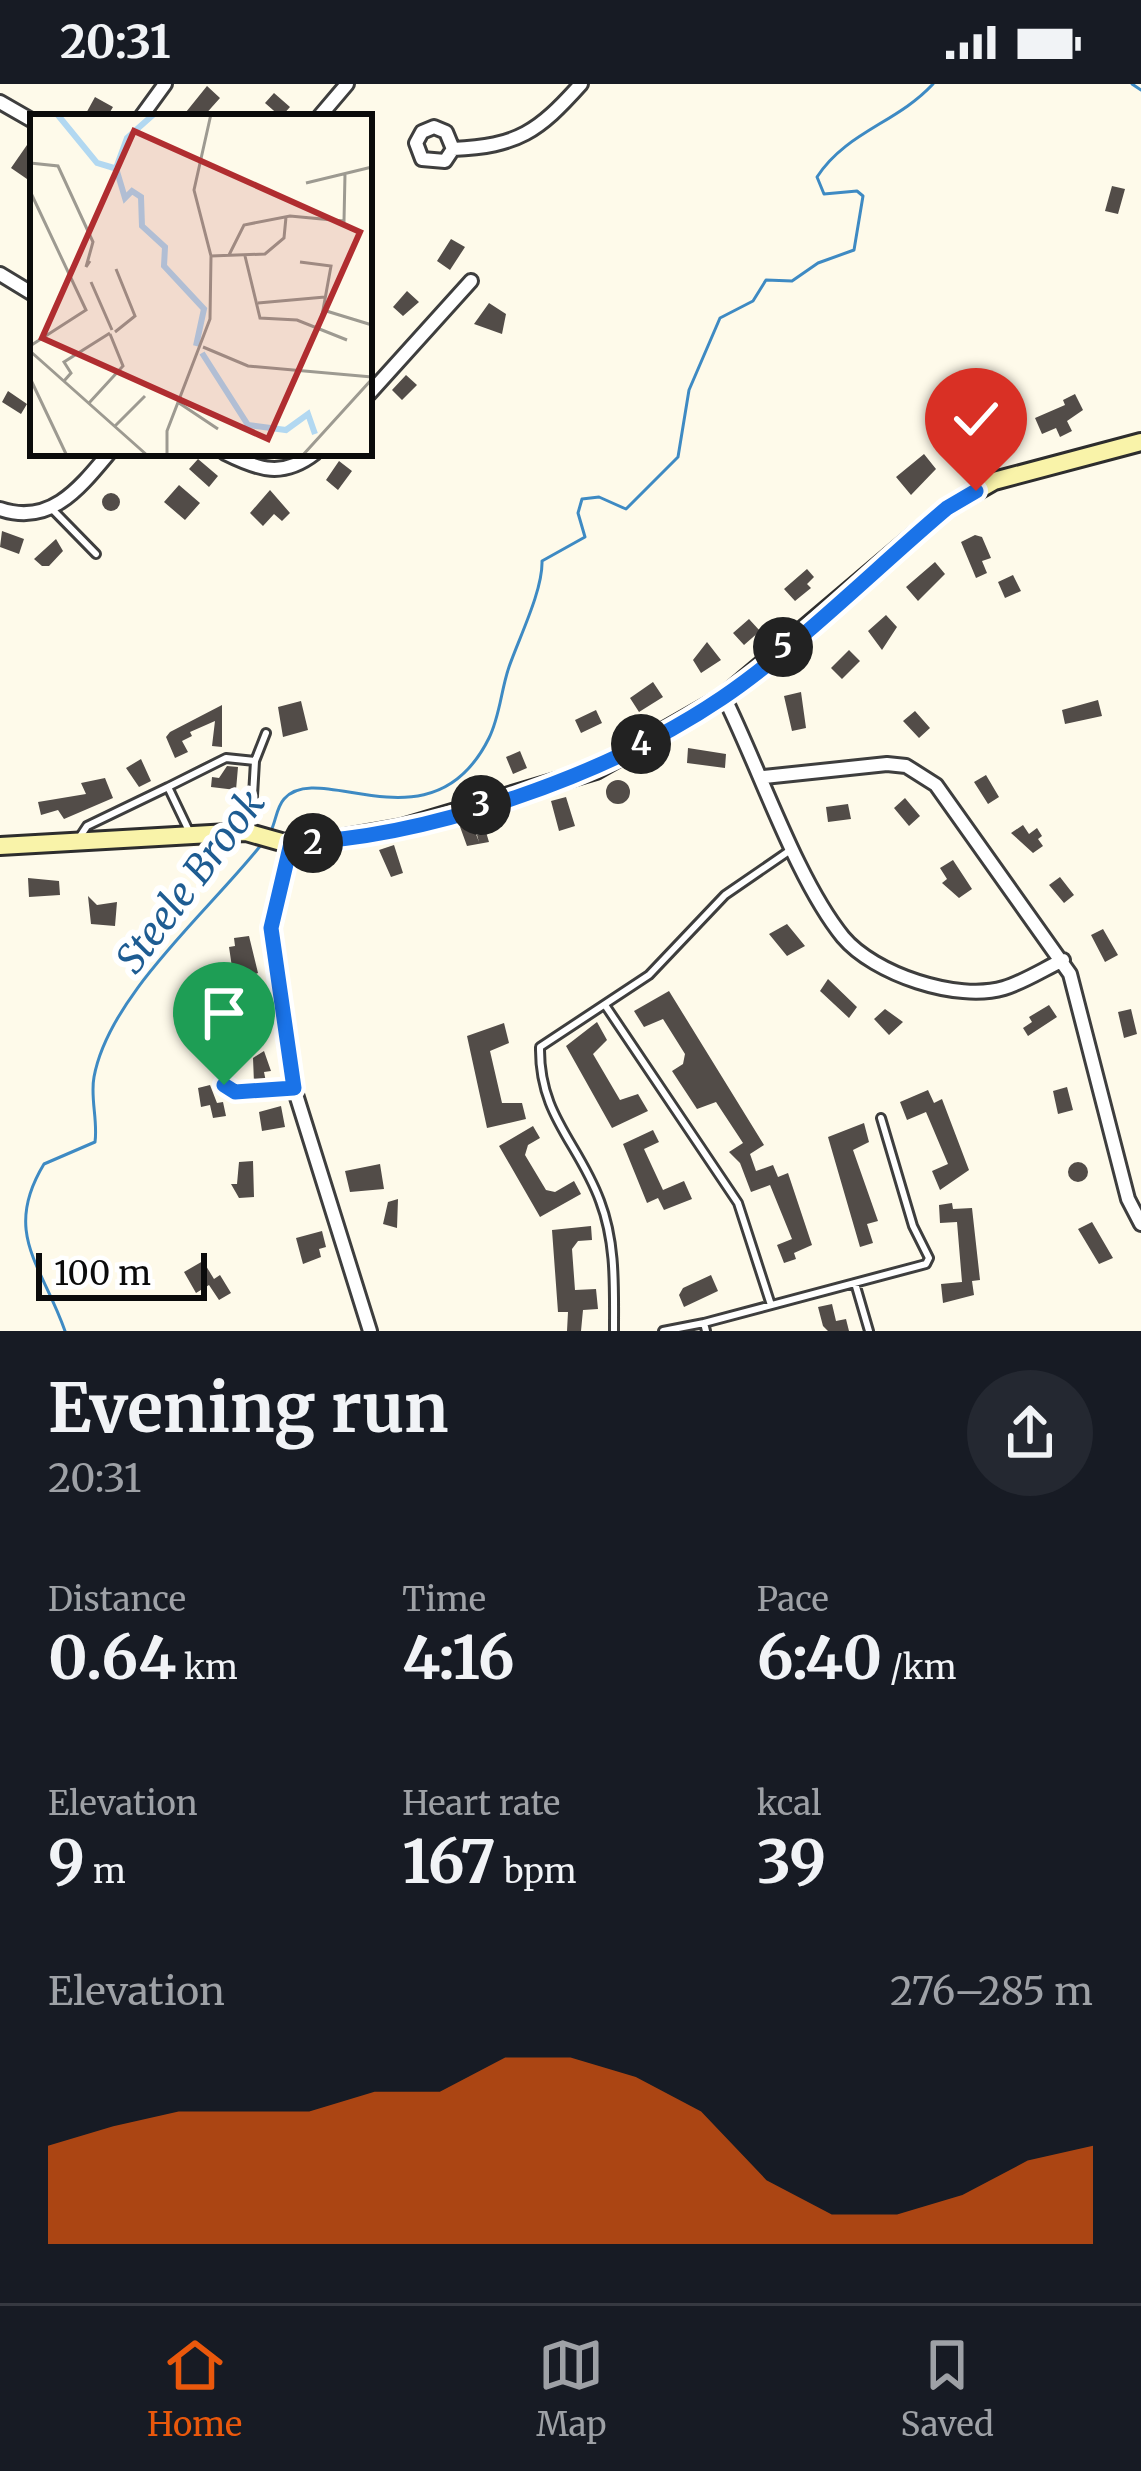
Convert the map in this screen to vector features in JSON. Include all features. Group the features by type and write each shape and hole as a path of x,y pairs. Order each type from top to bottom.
{"street":[{"path":"143,114 165,84"},
{"path":"321,114 346,84"},
{"path":"452,149 508,144 528,134 581,84"},
{"path":"0,101 30,119"},
{"path":"0,274 30,292"},
{"path":"372,391 471,281"},
{"path":"0,846 190,836 271,838 402,828 596,770 724,697 947,508 994,481 1141,442"},
{"path":"0,509 19,515 51,508 82,486 107,456"},
{"path":"233,456 273,472 293,469 311,456"},
{"path":"724,697 794,848 846,940 920,985 956,994 1003,988 1063,960"},
{"path":"764,777 887,764 922,774 1013,887 1063,960 1078,993 1128,1199 1141,1224"},
{"path":"271,838 271,928 294,1088 370,1331"}],"lane":[{"path":"51,508 96,554"},
{"path":"266,734 255,761 271,838"},
{"path":"76,842 78,832 87,826 226,758 255,761"},
{"path":"168,787 190,836"},
{"path":"614,1331 614,1264 607,1220 598,1195 562,1136 540,1079 540,1048 649,976 725,895 794,848"},
{"path":"605,1005 738,1203 771,1305"},
{"path":"224,1085 235,1092 294,1088"},
{"path":"663,1331 705,1327 926,1264 929,1258 913,1226 881,1118"},
{"path":"855,1283 869,1331"}],"building":[{"path":"207,86 220,98 206,114 184,114"},
{"path":"274,93 290,107 278,114 265,103"},
{"path":"95,97 113,107 109,114 86,114"},
{"path":"27,145 27,179 11,168"},
{"path":"1112,186 1125,189 1118,214 1105,211"},
{"path":"451,239 465,247 450,270 437,261"},
{"path":"407,291 419,302 403,316 393,307"},
{"path":"489,303 506,314 502,334 474,324"},
{"path":"406,375 417,385 402,400 392,390"},
{"path":"8,391 27,404 21,414 2,402"},
{"path":"1075,394 1083,410 1067,421 1072,431 1060,437 1056,428 1042,434 1035,418 1065,405 1063,400"},
{"path":"1000,428 1005,439 972,460 964,443"},
{"path":"924,454 936,469 911,495 896,477"},
{"path":"198,459 218,476 209,487 189,469"},
{"path":"339,461 352,471 338,490 326,480"},
{"path":"179,485 200,503 185,520 164,502"},
{"path":"270,490 290,513 282,521 274,514 263,526 250,513"},
{"path":"111,493 120,502 111,511 102,502"},
{"path":"2,531 24,539 19,554 0,547"},
{"path":"982,537 991,558 982,561 987,573 976,578 961,542"},
{"path":"56,539 63,551 49,566 42,566 34,559"},
{"path":"935,562 945,574 918,601 906,587"},
{"path":"807,569 814,577 807,584 811,588 795,601 784,589"},
{"path":"1013,575 1021,591 1005,598 998,582"},
{"path":"886,615 897,627 882,650 868,631"},
{"path":"749,619 760,631 744,645 733,633"},
{"path":"707,642 721,660 701,673 693,660"},
{"path":"849,650 860,661 842,679 831,668"},
{"path":"653,682 663,697 639,712 630,698"},
{"path":"801,692 806,728 792,731 784,696"},
{"path":"1098,700 1102,716 1065,724 1062,710"},
{"path":"301,701 308,730 283,737 278,707"},
{"path":"222,705 222,747 212,746 215,721 190,732 192,736 182,741 188,752 175,758 166,737 170,732"},
{"path":"596,710 602,723 581,733 575,720"},
{"path":"915,711 930,728 919,738 903,721"},
{"path":"688,748 726,754 725,768 687,763"},
{"path":"520,751 527,768 513,774 506,757"},
{"path":"141,759 151,781 139,787 126,768"},
{"path":"227,766 238,767 236,790 211,787 212,777 219,778"},
{"path":"986,775 999,797 988,804 974,782"},
{"path":"105,778 113,798 64,819 58,810 41,815 38,802 86,794 81,783"},
{"path":"618,780 630,792 618,804 606,792"},
{"path":"566,797 575,826 559,831 551,801"},
{"path":"905,798 920,816 909,826 894,808"},
{"path":"848,804 851,819 828,822 826,807"},
{"path":"471,821 479,842 477,835 486,832 489,842 467,846 459,824"},
{"path":"1023,825 1029,834 1037,828 1042,836 1038,839 1043,846 1033,853 1011,833"},
{"path":"394,845 403,873 391,877 379,850"},
{"path":"953,860 972,889 959,898 942,883 947,879 940,868"},
{"path":"1060,877 1074,895 1064,903 1049,885"},
{"path":"28,878 59,881 60,895 29,897"},
{"path":"88,896 97,905 117,902 115,926 91,924"},
{"path":"787,924 805,946 787,956 769,934"},
{"path":"1103,929 1118,955 1105,962 1091,935"},
{"path":"249,936 258,973 242,980 241,973 233,974 229,947 235,946 234,938"},
{"path":"828,979 857,1007 849,1018 820,991"},
{"path":"669,991 764,1145 750,1154 756,1171 773,1165 778,1177 788,1173 812,1245 794,1253 796,1259 784,1263 777,1245 792,1239 770,1185 751,1192 740,1163 729,1152 743,1143 716,1102 697,1109 672,1071 683,1064 685,1054 663,1019 644,1027 634,1011"},
{"path":"1049,1005 1057,1017 1028,1036 1023,1028 1032,1022 1029,1017"},
{"path":"885,1009 903,1022 889,1035 874,1019"},
{"path":"1131,1009 1137,1034 1124,1038 1118,1012"},
{"path":"597,1022 607,1040 593,1054 620,1100 638,1094 648,1111 612,1128 566,1046"},
{"path":"504,1023 509,1043 490,1051 502,1103 522,1103 526,1119 487,1128 467,1036"},
{"path":"264,1051 271,1071 264,1072 266,1082 254,1083 253,1058"},
{"path":"210,1085 217,1103 223,1102 226,1116 213,1118 210,1105 201,1107 198,1088"},
{"path":"1067,1087 1073,1110 1058,1114 1053,1091"},
{"path":"928,1090 934,1103 942,1099 969,1170 940,1190 932,1171 948,1164 926,1112 907,1120 900,1102"},
{"path":"281,1106 285,1127 262,1131 259,1112"},
{"path":"864,1123 869,1142 853,1150 878,1221 867,1224 873,1243 860,1247 828,1137"},
{"path":"533,1126 540,1138 528,1145 525,1155 546,1190 555,1192 574,1181 581,1194 540,1217 499,1146"},
{"path":"653,1130 659,1142 644,1149 663,1190 684,1181 692,1199 664,1210 658,1198 647,1203 623,1144"},
{"path":"253,1161 254,1197 239,1198 231,1184 237,1184 239,1162"},
{"path":"1078,1162 1088,1172 1078,1182 1068,1172"},
{"path":"380,1164 384,1189 350,1192 345,1171"},
{"path":"398,1199 397,1228 383,1224 388,1202"},
{"path":"952,1203 953,1209 972,1208 980,1280 972,1281 974,1295 943,1303 941,1284 962,1282 957,1222 940,1223 939,1205"},
{"path":"1092,1222 1113,1258 1099,1264 1078,1229"},
{"path":"591,1226 592,1240 578,1241 572,1249 575,1290 596,1289 598,1309 583,1310 581,1331 567,1331 568,1312 558,1312 552,1230"},
{"path":"322,1231 326,1247 319,1249 321,1257 303,1264 296,1238"},
{"path":"203,1261 231,1293 219,1300 209,1285 196,1293 184,1272"},
{"path":"711,1275 718,1291 684,1307 679,1295 683,1288"},
{"path":"832,1304 836,1321 846,1319 849,1331 828,1331 823,1326 818,1307"}],"waterway":[{"name":"Steele Brook","path":"270,833 281,803 301,789 408,797 438,790 465,772 493,730 509,667 535,600 542,561 585,537 578,513 582,499 599,497 626,509 678,457 689,390 720,318 753,301 766,280 792,281 818,263 854,250 863,196 857,191 824,194 817,177 842,149 933,84"},
{"path":"1132,84 1141,90"},
{"name":"Steele Brook","path":"65,1331 30,1249 26,1210 32,1188 44,1164 95,1142 94,1077 119,1015 164,955 261,845"}],"route":[{"path":"224,1085 235,1092 294,1088 271,928 277,886 291,843 402,828 596,770 724,697 947,508 976,491"}]}
